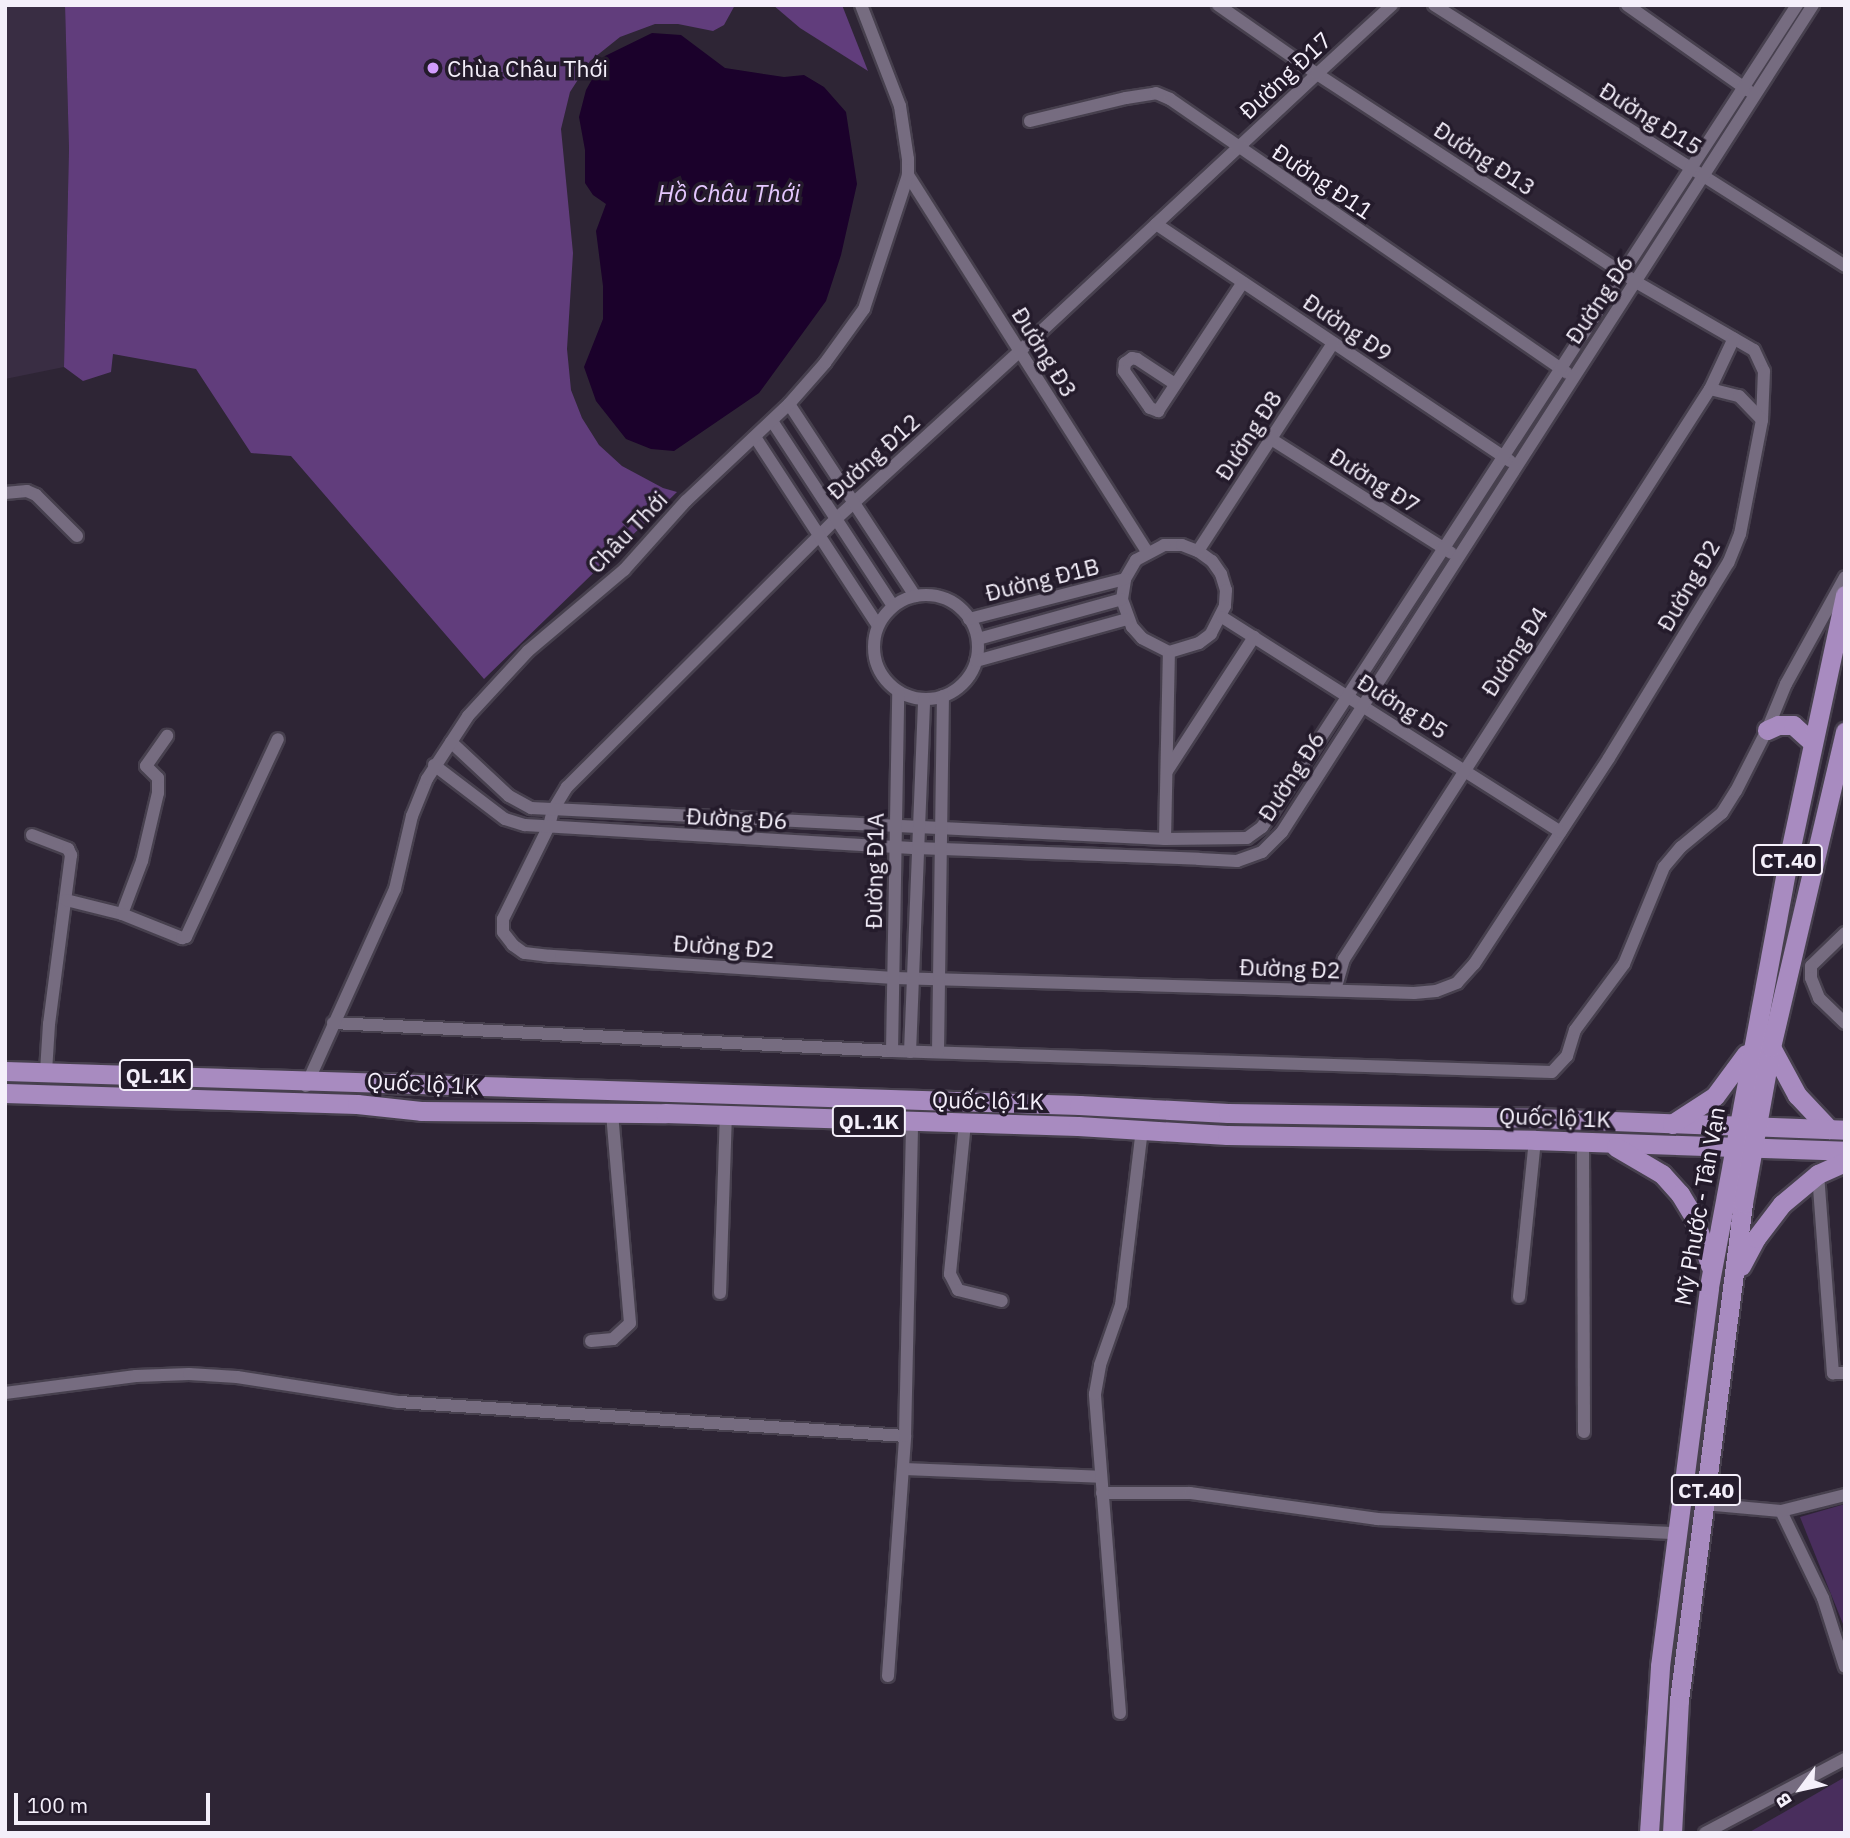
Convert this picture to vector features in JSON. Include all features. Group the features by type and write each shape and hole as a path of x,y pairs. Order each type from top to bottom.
{"main road":[{"name":"Mỹ Phước - Tân Vạn","path":"1649,1833 1660,1666 1712,1270 1743,1149 1812,742 1845,595"},
{"path":"1767,730 1778,725 1793,725 1812,742"},
{"name":"Mỹ Phước - Tân Vạn","path":"1762,1046 1798,941 1845,732"},
{"path":"1672,1124 1715,1096 1762,1046 1791,1087 1837,1129"},
{"name":"Quốc lộ 1K","path":"5,1071 1079,1105 1228,1113 1837,1129"},
{"name":"Quốc lộ 1K","path":"5,1093 305,1101 421,1111 726,1116 1343,1139 1535,1140 1845,1151"},
{"path":"1608,1143 1662,1174 1680,1194 1694,1216 1712,1270"},
{"name":"Mỹ Phước - Tân Vạn","path":"1672,1833 1679,1700 1735,1276 1743,1149"},
{"path":"1735,1276 1768,1222 1788,1199 1818,1174 1845,1162"}],"street":[{"name":"Đường Đ13","path":"1218,5 1317,74 1636,282 1734,338"},
{"name":"Đường Đ17","path":"1238,148 1392,5"},
{"name":"Đường Đ15","path":"1434,5 1845,266"},
{"path":"1627,5 1750,91"},
{"name":"Đường Đ6","path":"434,765 505,819 525,825 918,849 1237,861 1262,852 1282,832 1704,177 1797,5"},
{"name":"Đường Đ6","path":"451,742 521,805 553,810 1165,839 1247,838 1262,827 1281,799 1691,169 1813,5"},
{"name":"Châu Thới","path":"305,1101 307,1080 395,889 412,816 434,765 468,716 527,651 624,570 685,501 789,404 825,363 864,309 908,175 908,159 900,107 861,6"},
{"name":"Đường Đ11","path":"1030,121 1156,93 1170,99 1573,377"},
{"name":"Đường Đ12","path":"553,810 567,787 836,519 1238,148"},
{"name":"Đường Đ3","path":"908,175 1147,552"},
{"name":"Đường Đ9","path":"1156,225 1516,466"},
{"path":"1175,384 1137,359 1132,358 1125,363 1124,371 1155,412 1161,407 1243,282"},
{"name":"Đường Đ4","path":"1335,990 1344,959 1710,389 1734,338"},
{"name":"Đường Đ2","path":"553,810 549,826 503,919 503,932 513,946 524,953 913,979 1415,993 1436,991 1457,982 1474,964 1561,832 1728,563 1740,534 1762,420 1764,370 1754,349 1734,338"},
{"name":"Đường Đ8","path":"1198,551 1333,343"},
{"path":"1710,389 1739,396 1762,420"},
{"path":"789,404 915,596"},
{"path":"772,421 893,606"},
{"path":"755,436 878,626"},
{"name":"Đường Đ7","path":"1271,439 1457,557"},
{"path":"5,493 27,491 36,495 77,536"},
{"path":"1164,545 1182,545 1198,551 1212,561 1221,575 1226,590 1222,617 1211,634 1199,643 1169,652 1142,638 1127,619 1122,599 1125,579 1136,560 1164,545"},
{"path":"333,1023 910,1052 1552,1072 1567,1056 1575,1030 1624,964 1664,867 1681,847 1722,813 1767,730 1786,684 1845,577"},
{"name":"Đường Đ1B","path":"969,619 1125,579"},
{"path":"932,595 948,600 969,619 978,639 976,662 965,682 943,696 924,699 898,692 887,682 876,663 874,640 878,626 893,606 915,596 932,595"},
{"name":"Đường Đ1B","path":"978,639 1122,599"},
{"path":"1046,600 1059,638"},
{"path":"1404,610 1417,619"},
{"name":"Đường Đ5","path":"1222,617 1561,832"},
{"path":"976,662 1127,619"},
{"path":"1167,771 1254,637"},
{"path":"1165,839 1169,652"},
{"name":"Đường Đ1A","path":"892,1051 898,692"},
{"path":"939,1052 937,979 943,696"},
{"name":"Đường Đ1A","path":"910,1052 924,699"},
{"path":"122,914 142,861 158,793 158,778 146,766 167,736"},
{"path":"66,900 122,914 182,938 186,937 278,739"},
{"path":"1281,799 1297,808"},
{"path":"665,816 666,835"},
{"path":"787,841 788,821"},
{"path":"32,835 68,849 71,855 49,1024 46,1072"},
{"path":"1091,855 1092,835"},
{"path":"1199,859 1200,840"},
{"path":"1811,966 1845,933"},
{"path":"1798,941 1811,966 1811,978 1819,998 1845,1023"},
{"path":"591,1341 613,1339 630,1323 612,1113"},
{"path":"720,1293 726,1116"},
{"path":"888,1676 904,1469 912,1122"},
{"path":"965,1124 950,1274 958,1290 1002,1301"},
{"path":"1121,1713 1095,1394 1100,1365 1121,1304 1142,1130"},
{"path":"1519,1297 1535,1140"},
{"path":"1583,1142 1584,1432"},
{"path":"1818,1174 1833,1373 1845,1373"},
{"path":"5,1393 136,1376 189,1374 237,1377 399,1402 905,1436"},
{"path":"904,1469 1100,1477"},
{"path":"1102,1493 1190,1493 1377,1520 1677,1534"},
{"path":"1704,1504 1781,1511 1845,1496"},
{"path":"1781,1511 1824,1598 1845,1667"},
{"path":"1705,1833 1845,1759"}],"shaded area":[{"path":"5,5 65,5 69,149 64,367 5,379"},
{"path":"65,5 735,5 724,25 713,31 678,24 655,24 620,37 590,61 570,92 561,129 573,253 567,349 571,390 582,418 599,445 622,466 663,488 677,492 484,679 291,456 251,453 196,369 113,354 111,372 83,381 64,367 69,149"},
{"path":"773,5 842,5 868,71 800,28"},
{"path":"1845,1504 1845,1629 1800,1517"},
{"path":"1845,1777 1845,1833 1748,1833"}],"water":[{"name":"Hồ Châu Thới","path":"652,33 681,35 725,68 784,77 804,75 824,87 846,112 857,184 841,255 826,301 759,393 674,451 651,449 626,439 596,401 584,367 603,319 603,286 596,231 606,204 593,195 585,183 585,150 579,117 586,90 605,56"}],"place":[{"name":"Chùa Châu Thới","path":"433,68"}]}
